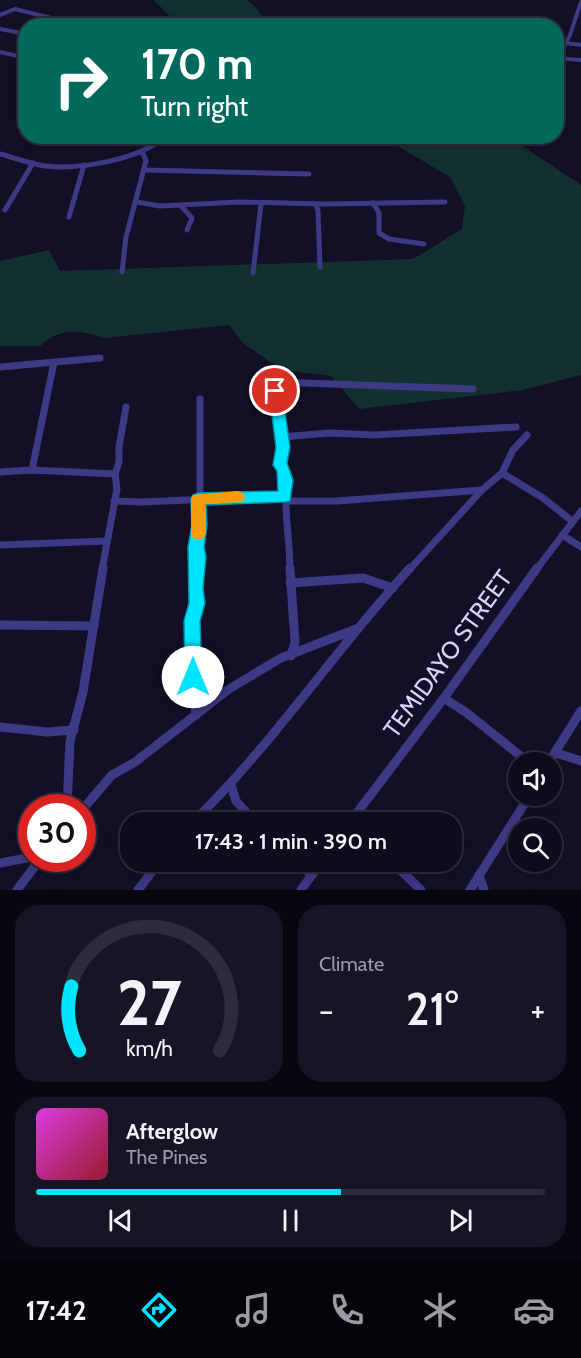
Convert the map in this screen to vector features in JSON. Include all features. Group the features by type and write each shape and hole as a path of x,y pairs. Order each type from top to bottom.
{"street":[{"path":"564,47 581,2"},
{"path":"0,15 15,9 51,18"},
{"path":"573,27 579,28"},
{"path":"0,29 18,32"},
{"path":"566,43 581,45"},
{"path":"0,52 18,56"},
{"path":"564,59 581,60"},
{"path":"126,144 126,151"},
{"path":"0,154 57,167 84,165 126,151 142,151 158,144"},
{"path":"122,272 126,237 146,158 142,151"},
{"path":"5,210 33,163"},
{"path":"69,217 69,210 81,183 84,165"},
{"path":"144,170 309,174"},
{"path":"237,173 237,182"},
{"path":"136,202 143,205 180,206 214,202 261,204 445,202"},
{"path":"373,203 378,208 379,233 385,238 417,241 424,244"},
{"path":"253,273 261,204"},
{"path":"315,204 318,210 320,267"},
{"path":"180,206 186,209 192,218 187,230"},
{"path":"0,367 100,358"},
{"path":"32,470 38,437 45,418 54,362"},
{"path":"279,370 276,382 283,457 280,465 284,469 286,480 295,642 291,656"},
{"path":"276,382 473,389"},
{"path":"196,715 193,693 192,621 197,603 195,588 198,557 196,547 200,525 198,499 200,399"},
{"path":"67,794 68,759 83,692 94,626 126,407"},
{"path":"281,437 330,434 374,435 516,427"},
{"path":"203,812 231,785 356,629 482,490 502,473 513,450 527,435"},
{"path":"0,472 32,470 115,474"},
{"path":"502,473 543,498 572,521"},
{"path":"114,501 198,499 337,501 482,490"},
{"name":"TEMIDAYO STREET","path":"358,812 444,698 506,608 581,511"},
{"path":"562,535 581,547"},
{"path":"0,545 107,541"},
{"path":"290,583 363,578 393,588"},
{"path":"0,625 94,626"},
{"path":"96,794 112,775 135,762 229,689 266,665 291,656 337,633 356,629"},
{"path":"444,698 467,713 516,752"},
{"path":"557,752 581,711"},
{"path":"0,728 47,732 74,730"},
{"path":"562,755 581,760"},
{"path":"231,785 231,794 235,802 245,812"},
{"path":"470,890 523,806"},
{"path":"0,862 18,859"},
{"path":"17,890 30,872"},
{"path":"138,890 152,872"},
{"path":"301,890 312,874 310,872"},
{"path":"402,872 421,890"},
{"path":"479,875 484,890"}],"green space":[{"path":"154,0 246,0 264,18 171,18"},
{"path":"394,144 520,144 581,185 581,375 522,390 359,409 331,376 282,370 243,343 229,325 104,338 87,333 70,332 55,336 40,346 0,346 0,261 49,250 60,271 413,259 462,229 465,206 450,177"}],"slow traffic":[{"path":"198,534 200,525 198,499 238,497"}],"route":[{"path":"193,677 192,615 197,603 195,588 198,557 196,547 200,525 198,499 285,496 286,480 284,469 280,465 283,447 275,391"}]}
